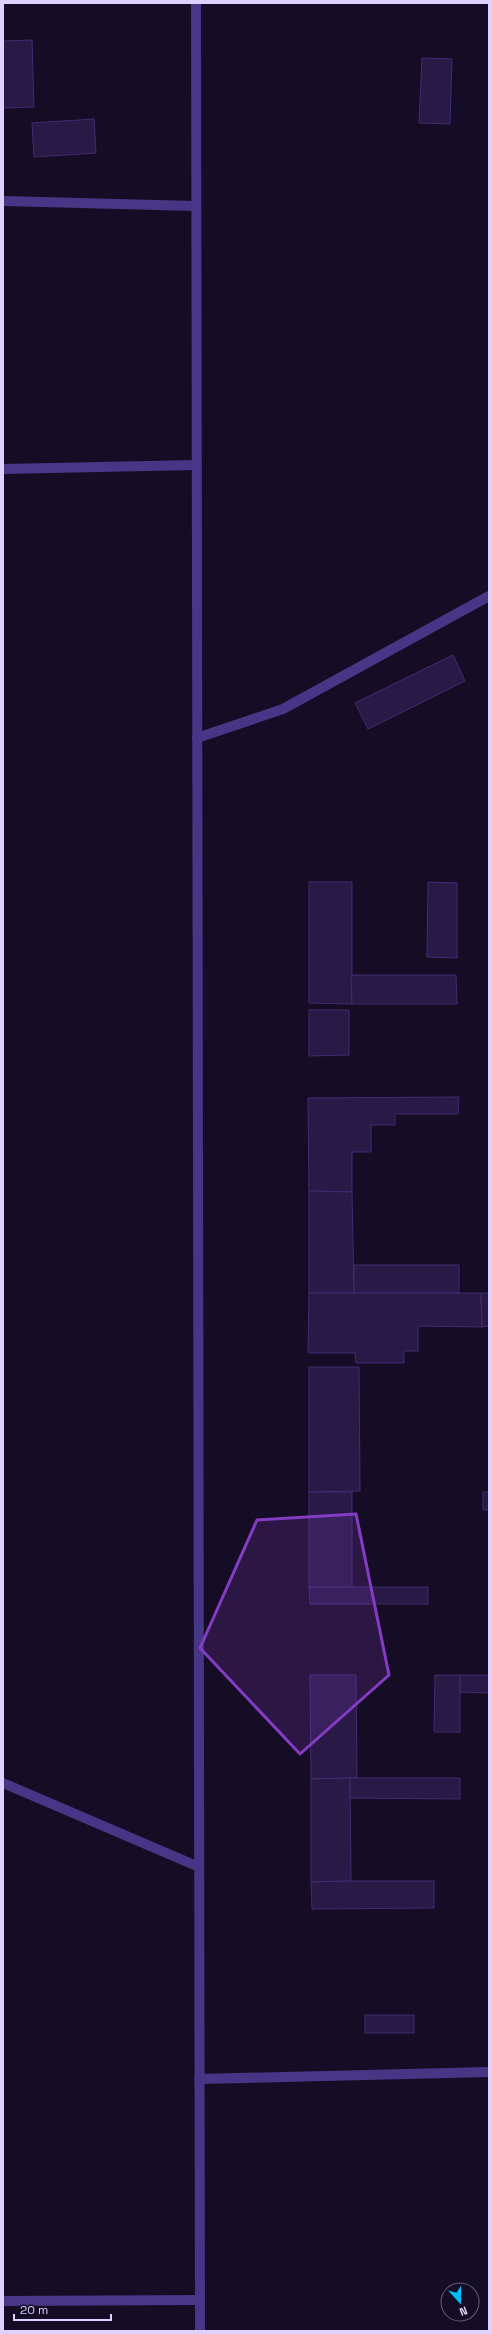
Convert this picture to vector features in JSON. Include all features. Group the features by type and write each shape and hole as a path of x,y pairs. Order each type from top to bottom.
{"street":[{"path":"196,3 200,2331"},
{"path":"3,202 196,206"},
{"path":"3,469 196,465"},
{"path":"197,738 283,709 489,596"},
{"path":"3,1784 199,1867"},
{"path":"199,2079 489,2072"},
{"path":"3,2301 200,2300"}],"highlighted area":[{"path":"356,1514 389,1675 300,1754 200,1648 257,1520"}],"building":[{"path":"32,40 34,107 3,108 3,41"},
{"path":"422,58 452,59 450,124 419,123"},
{"path":"94,119 96,153 34,157 32,123"},
{"path":"453,655 465,681 368,729 355,703"},
{"path":"309,882 352,882 352,1004 309,1003"},
{"path":"428,882 457,883 457,958 427,957"},
{"path":"351,975 456,975 457,1004 352,1004"},
{"path":"309,1010 349,1010 349,1055 309,1056"},
{"path":"459,1097 458,1114 395,1114 395,1125 371,1125 371,1152 352,1152 352,1192 309,1191 308,1098"},
{"path":"309,1191 352,1192 354,1293 309,1293"},
{"path":"354,1265 459,1265 459,1293 354,1293"},
{"path":"309,1293 481,1293 482,1327 418,1326 418,1351 404,1351 404,1363 356,1363 355,1353 308,1353"},
{"path":"481,1293 489,1293 489,1326 482,1327"},
{"path":"309,1367 359,1367 360,1491 309,1492"},
{"path":"309,1492 352,1492 352,1587 309,1587"},
{"path":"483,1492 489,1492 489,1510 483,1510"},
{"path":"309,1587 428,1587 428,1604 310,1604"},
{"path":"310,1675 356,1675 357,1778 311,1779"},
{"path":"435,1675 460,1675 460,1732 434,1732"},
{"path":"460,1675 489,1675 489,1693 460,1692"},
{"path":"350,1778 351,1881 311,1882 311,1779"},
{"path":"350,1778 460,1778 460,1799 350,1798"},
{"path":"434,1881 434,1908 312,1909 311,1882"},
{"path":"365,2015 414,2015 414,2033 365,2033"}]}
